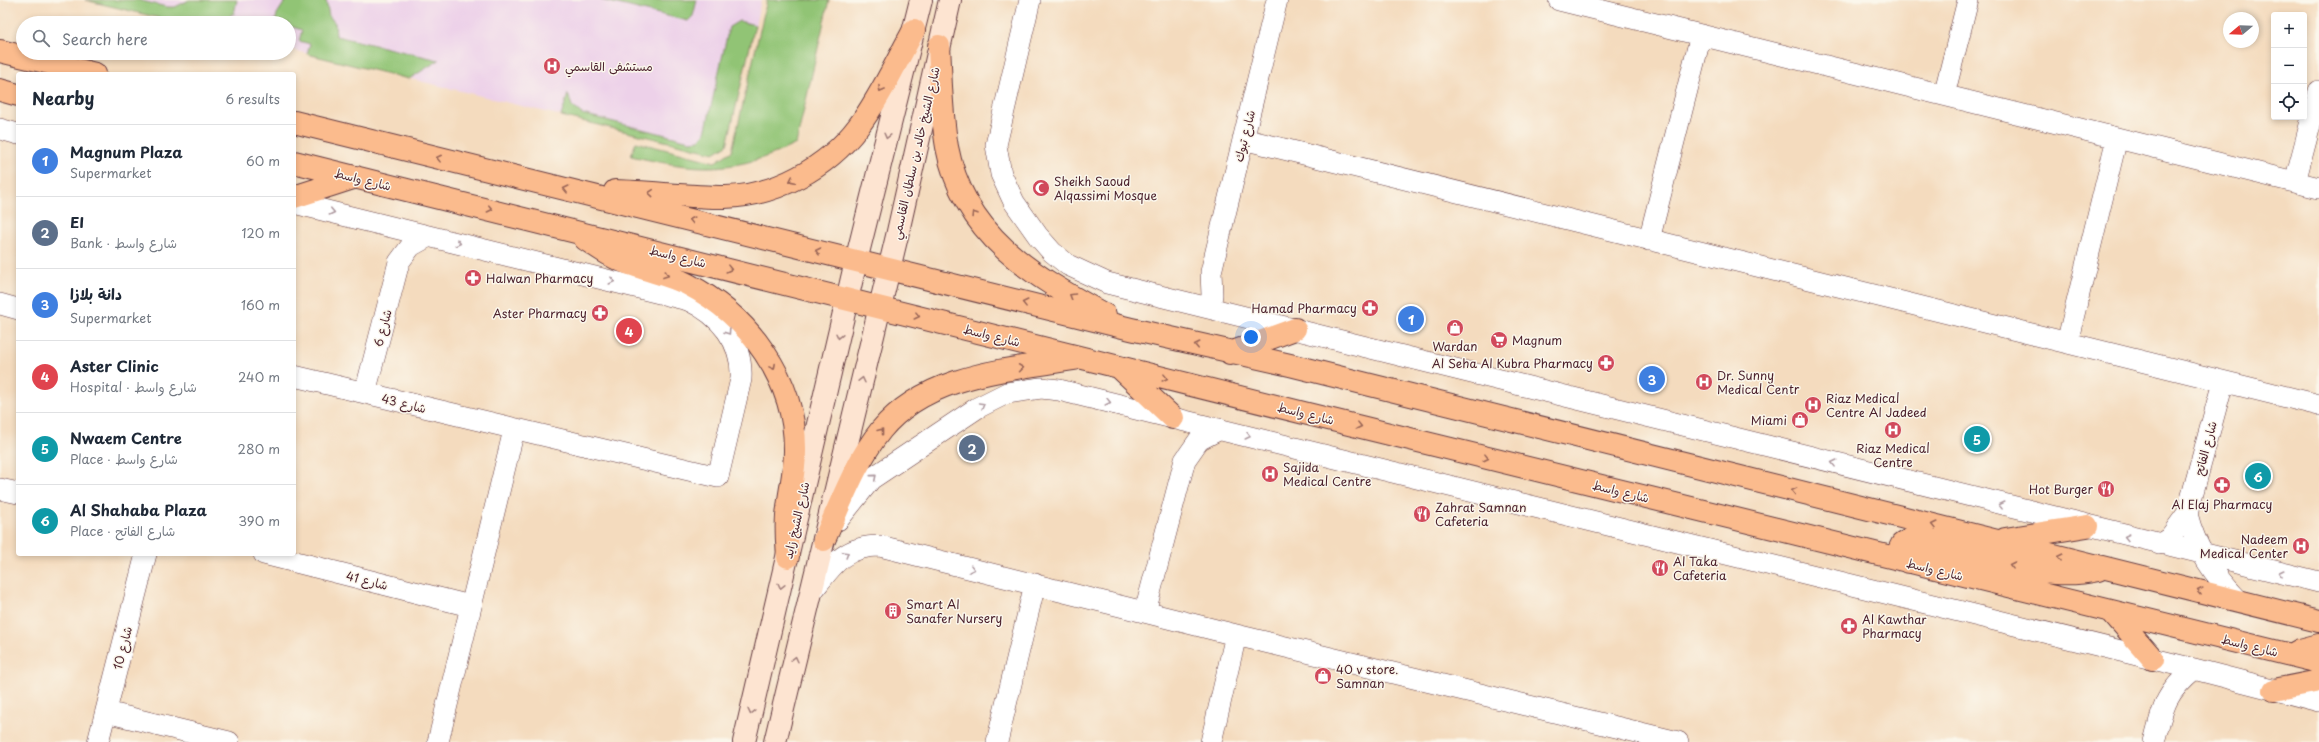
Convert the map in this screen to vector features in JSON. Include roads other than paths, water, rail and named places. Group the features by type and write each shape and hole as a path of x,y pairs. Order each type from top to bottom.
{"main road":[{"path":"848,298 921,0"},
{"name":"شارع الشيخ خالد بن سلطان القاسمي","path":"879,306 889,269 950,0"},
{"path":"594,196 615,191 692,196 733,196 768,189 808,172 826,159 857,128 870,110 914,30"},
{"path":"939,46 944,119 950,159 963,197 984,229 997,244 1028,269 1131,329"},
{"path":"0,51 16,55"},
{"path":"37,60 87,72"},
{"path":"0,90 16,94"},
{"path":"296,122 1131,329 1230,353 1290,365 2319,621"},
{"name":"شارع واسط","path":"296,163 569,228 1119,367 2319,662"},
{"path":"296,196 356,178"},
{"path":"569,228 623,262 678,280 710,305 744,326 755,338 779,379 789,407 794,432 795,452 787,510 788,557"},
{"name":"شارع الشيخ زايد","path":"744,742 848,298"},
{"path":"775,742 879,306"},
{"path":"1230,353 1295,329"},
{"path":"824,540 870,446 894,416 910,404 945,386 982,374 1083,358"},
{"path":"1119,367 1173,418"},
{"path":"1996,541 2087,526"},
{"path":"1908,562 1901,553 1900,548 1902,544 1909,540 2050,574 2073,574 2105,568"},
{"path":"2112,612 2153,659"},
{"path":"2291,655 2300,650 2319,645"},
{"path":"2274,690 2319,681"}],"street":[{"path":"1030,0 996,145 997,158 1006,188 1038,236 1052,252 1068,265 1107,283 1210,307 2159,544 2319,582"},
{"name":"شارع تبوك","path":"1210,307 1212,295 1211,272 1277,0"},
{"path":"1559,0 2319,188"},
{"path":"1944,95 1968,0"},
{"path":"1649,240 1700,35"},
{"path":"2295,182 2319,91"},
{"path":"0,129 16,133"},
{"path":"2066,343 2117,138"},
{"path":"1243,139 2319,405"},
{"path":"296,203 710,305"},
{"name":"شارع 6","path":"385,225 395,242 399,262"},
{"name":"شارع 6","path":"365,393 399,262 412,246 429,236"},
{"name":"شارع تبوك","path":"1177,300 1202,284 1211,272"},
{"path":"0,304 16,308"},
{"name":"شارع 43","path":"296,376 514,430 718,477 741,379 742,365 731,337 710,305"},
{"name":"شارع الفاتح","path":"2159,544 2171,536 2187,514 2223,382"},
{"path":"824,540 858,492 871,479 977,408 1007,393 1041,388 1059,390 1220,429 2319,701"},
{"path":"1173,418 1182,438 1185,460"},
{"path":"1145,612 1185,460 1199,440 1220,429"},
{"path":"438,742 514,430"},
{"path":"0,489 16,493"},
{"path":"2187,514 2201,553 2214,574 2238,601"},
{"path":"811,593 835,562 844,554 856,548 880,546 1638,737 1678,742"},
{"name":"شارع 10","path":"98,742 145,556"},
{"name":"شارع 41","path":"272,556 470,606"},
{"path":"997,742 1035,584"},
{"path":"1211,742 1236,635"},
{"path":"2153,659 2159,672 2165,700"},
{"path":"2154,742 2165,700 2183,678 2194,669"},
{"path":"106,712 229,742"}],"place":[{"name":"مستشفى القاسمي","path":"552,66"},
{"name":"Sheikh Saoud Alqassimi Mosque","path":"1041,188"},
{"name":"Halwan Pharmacy","path":"473,278"},
{"name":"Hamad Pharmacy","path":"1370,308"},
{"name":"Aster Pharmacy","path":"600,313"},
{"name":"Magnum Plaza","path":"1411,319"},
{"name":"Wardan","path":"1455,328"},
{"name":"Aster Clinic","path":"629,331"},
{"name":"Magnum","path":"1499,340"},
{"name":"Al Seha Al Kubra Pharmacy","path":"1606,363"},
{"name":"دانة بلازا","path":"1652,379"},
{"name":"Dr. Sunny Medical Centr","path":"1704,382"},
{"name":"Riaz Medical Centre Al Jadeed","path":"1813,405"},
{"name":"Miami","path":"1800,420"},
{"name":"Riaz Medical Centre","path":"1893,430"},
{"name":"Nwaem Centre","path":"1977,439"},
{"name":"EI","path":"972,448"},
{"name":"Sajida Medical Centre","path":"1270,474"},
{"name":"Al Shahaba Plaza","path":"2258,476"},
{"name":"Al Elaj Pharmacy","path":"2222,485"},
{"name":"Hot Burger","path":"2106,489"},
{"name":"Zahrat Samnan Cafeteria","path":"1422,514"},
{"name":"Nadeem Medical Center","path":"2301,546"},
{"name":"Al Taka Cafeteria","path":"1660,568"},
{"name":"Smart Al Sanafer Nursery","path":"893,611"},
{"name":"Al Kawthar Pharmacy","path":"1849,626"},
{"name":"40 v store. Samnan","path":"1323,676"}]}
